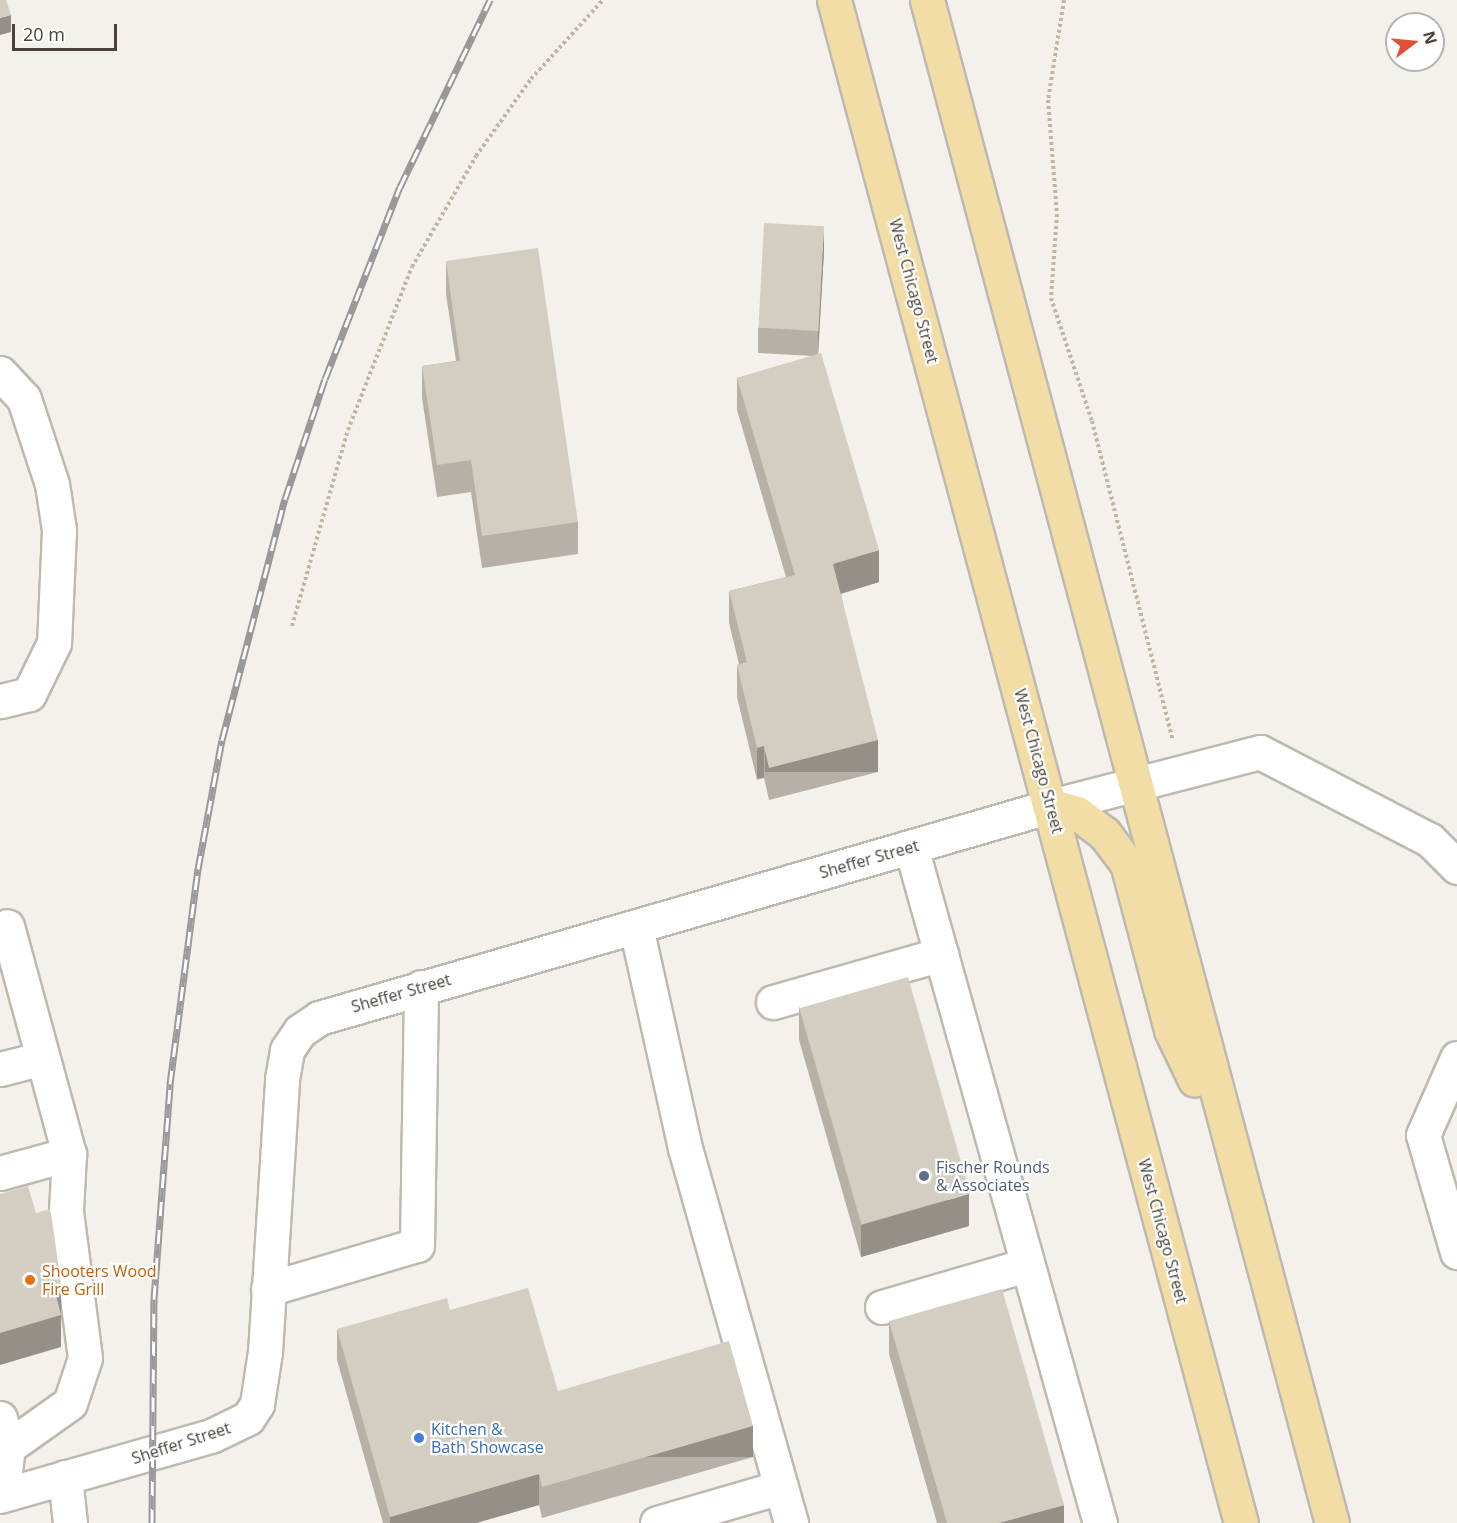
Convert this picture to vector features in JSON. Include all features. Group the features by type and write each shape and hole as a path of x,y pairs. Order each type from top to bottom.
{"main road":[{"name":"West Chicago Street","path":"834,0 1241,1523"},
{"path":"927,0 1137,782 1195,1023 1238,1168 1332,1523"},
{"path":"1051,806 1077,813 1104,833 1126,863 1171,1030 1238,1168"},
{"path":"1195,1023 1274,1226 1354,1523"}],"street":[{"path":"0,373 24,399 52,484 59,530 54,642 29,694 0,701"},
{"name":"Sheffer Street","path":"1,1496 211,1436 248,1418 261,1381 287,1050 300,1031 319,1018 1051,806 1260,752 1430,840 1457,867"},
{"path":"911,847 1100,1523"},
{"path":"1,1496 4,1433 70,1403 85,1358 66,1210 69,1154 7,926"},
{"path":"636,927 685,1148 791,1523"},
{"path":"773,1002 941,954"},
{"path":"268,1289 417,1245 421,987"},
{"path":"0,1069 43,1058"},
{"path":"1457,1058 1423,1135 1457,1252"},
{"path":"0,1173 69,1154"},
{"path":"882,1307 1028,1264"},
{"path":"65,1477 70,1523"},
{"path":"657,1523 702,1516 781,1487"}],"path":[{"path":"292,626 348,430 412,267 476,156 531,80 603,0"},
{"path":"1064,0 1048,100 1057,214 1051,298 1092,422 1180,771"}],"building":[{"path":"0,0 6,0 11,15 0,18"},
{"path":"764,223 824,226 818,331 759,328"},
{"path":"538,248 578,522 482,536 471,460 437,465 422,366 460,361 446,261"},
{"path":"821,353 879,550 833,564 878,740 769,768 764,746 757,748 737,665 747,662 729,591 795,575 737,378"},
{"path":"908,977 970,1193 861,1224 799,1008"},
{"name":"Shooters Wood Fire Grill","path":"28,1186 36,1213 50,1209 61,1285 54,1287 61,1315 0,1333 0,1194"},
{"path":"528,1288 558,1391 729,1341 753,1426 542,1487 539,1474 390,1517 337,1329 447,1298 450,1310"},
{"path":"1002,1289 1064,1505 999,1523 947,1523 889,1321"}],"railway":[{"path":"152,1523 154,1299 170,1084 198,869 222,740 285,499 325,379 400,187 490,0"}],"place":[{"name":"Fischer Rounds & Associates","path":"924,1176"},
{"name":"Shooters Wood Fire Grill","path":"30,1280"},
{"name":"Kitchen & Bath Showcase","path":"419,1438"}]}
